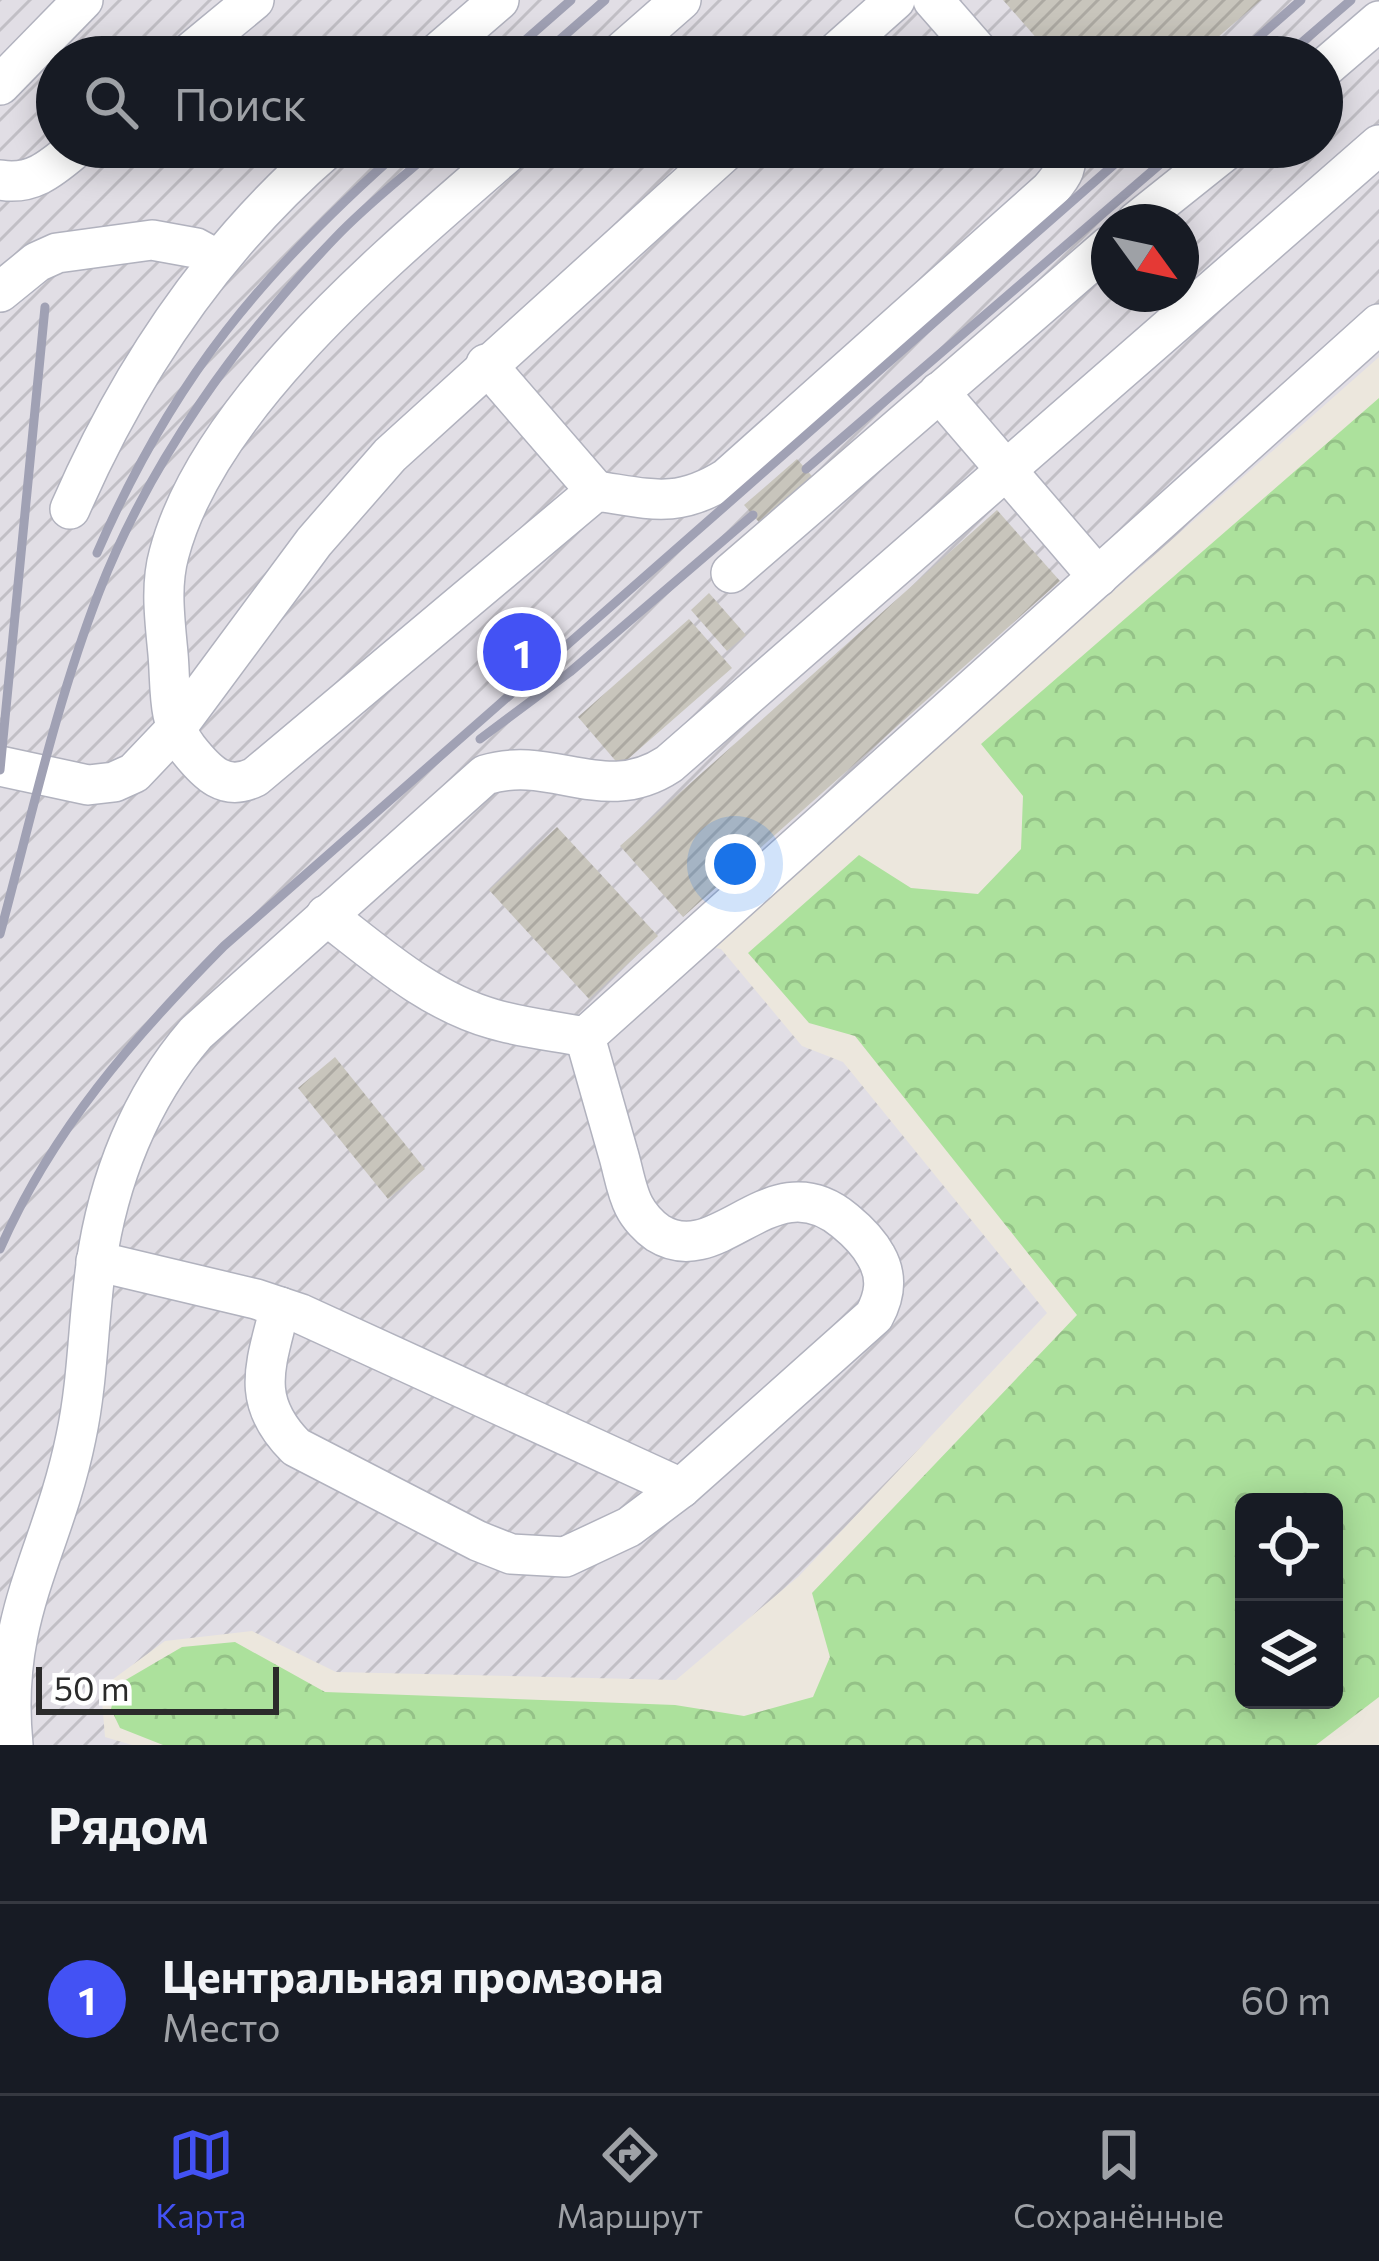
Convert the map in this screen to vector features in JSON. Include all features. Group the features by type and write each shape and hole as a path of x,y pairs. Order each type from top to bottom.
{"lane":[{"path":"48,36 83,0"},
{"path":"210,36 254,0"},
{"path":"457,36 499,0"},
{"path":"640,36 681,0"},
{"path":"855,36 895,0"},
{"path":"933,0 965,36"},
{"path":"1343,52 1379,21"},
{"path":"0,85 36,48"},
{"path":"14,1745 6,1705 9,1654 18,1606 76,1437 96,1261 115,1176 163,1077 196,1033 485,775 522,768 618,784 649,777 669,764 1006,470 1372,165"},
{"path":"0,180 17,183 52,168"},
{"path":"70,509 130,389 218,260 277,192 305,168"},
{"path":"491,168 328,315 260,395 203,476 168,556 164,599 174,730 215,777 236,784 255,777 596,491"},
{"path":"0,766 88,785 114,782 134,773 174,730 356,490 422,421 706,168"},
{"path":"486,364 596,491 669,502 699,495 727,478 1050,190 1065,168"},
{"path":"1159,204 1204,168"},
{"path":"0,292 37,262 57,253 152,240 196,248 218,260"},
{"path":"731,573 1091,262"},
{"path":"585,1037 1379,324"},
{"path":"940,392 1098,577"},
{"path":"326,915 420,986 452,1003 492,1019 585,1037"},
{"path":"280,1307 263,1392 280,1431 296,1447 511,1554 566,1557 629,1527 681,1488 874,1316 883,1300 884,1277 876,1256 831,1209 803,1200 779,1203 694,1240 673,1241 652,1229 633,1205 585,1037"},
{"path":"96,1261 280,1307 681,1488"}],"shaded area":[{"path":"0,0 1379,0 1379,357 710,947 721,949 802,1046 843,1062 1047,1313 799,1576 676,1680 336,1672 252,1631 165,1641 101,1688 105,1737 132,1745 0,1745"}],"green space":[{"path":"1379,398 1379,1697 1316,1745 163,1745 120,1728 111,1709 117,1685 182,1647 235,1642 325,1692 675,1705 744,1716 813,1697 830,1657 812,1593 1077,1315 855,1036 809,1023 748,953 859,855 911,888 978,894 1021,849 1023,796 981,744"}],"building":[{"path":"1003,0 1261,0 1219,36 1035,36"},
{"path":"797,459 817,482 764,528 744,505"},
{"path":"997,510 1060,581 683,917 620,846"},
{"path":"709,593 746,635 727,651 691,610"},
{"path":"689,619 732,668 620,766 578,717"},
{"path":"557,827 658,936 589,999 489,890"},
{"path":"335,1057 425,1169 388,1199 298,1088"}],"railway":[{"path":"530,36 571,0"},
{"path":"564,36 605,0"},
{"path":"1260,36 1301,0"},
{"path":"1309,36 1351,0"},
{"path":"97,553 157,433 226,331 264,284 381,168"},
{"path":"0,934 70,676 99,592 144,496 200,404 264,318 347,226 413,168"},
{"path":"0,1249 44,1164 98,1087 224,946 1110,168"},
{"path":"806,469 1156,168"},
{"path":"0,770 45,307"},
{"path":"480,739 570,672 753,515"}],"place":[{"name":"Центральная промзона","path":"522,652"}]}
